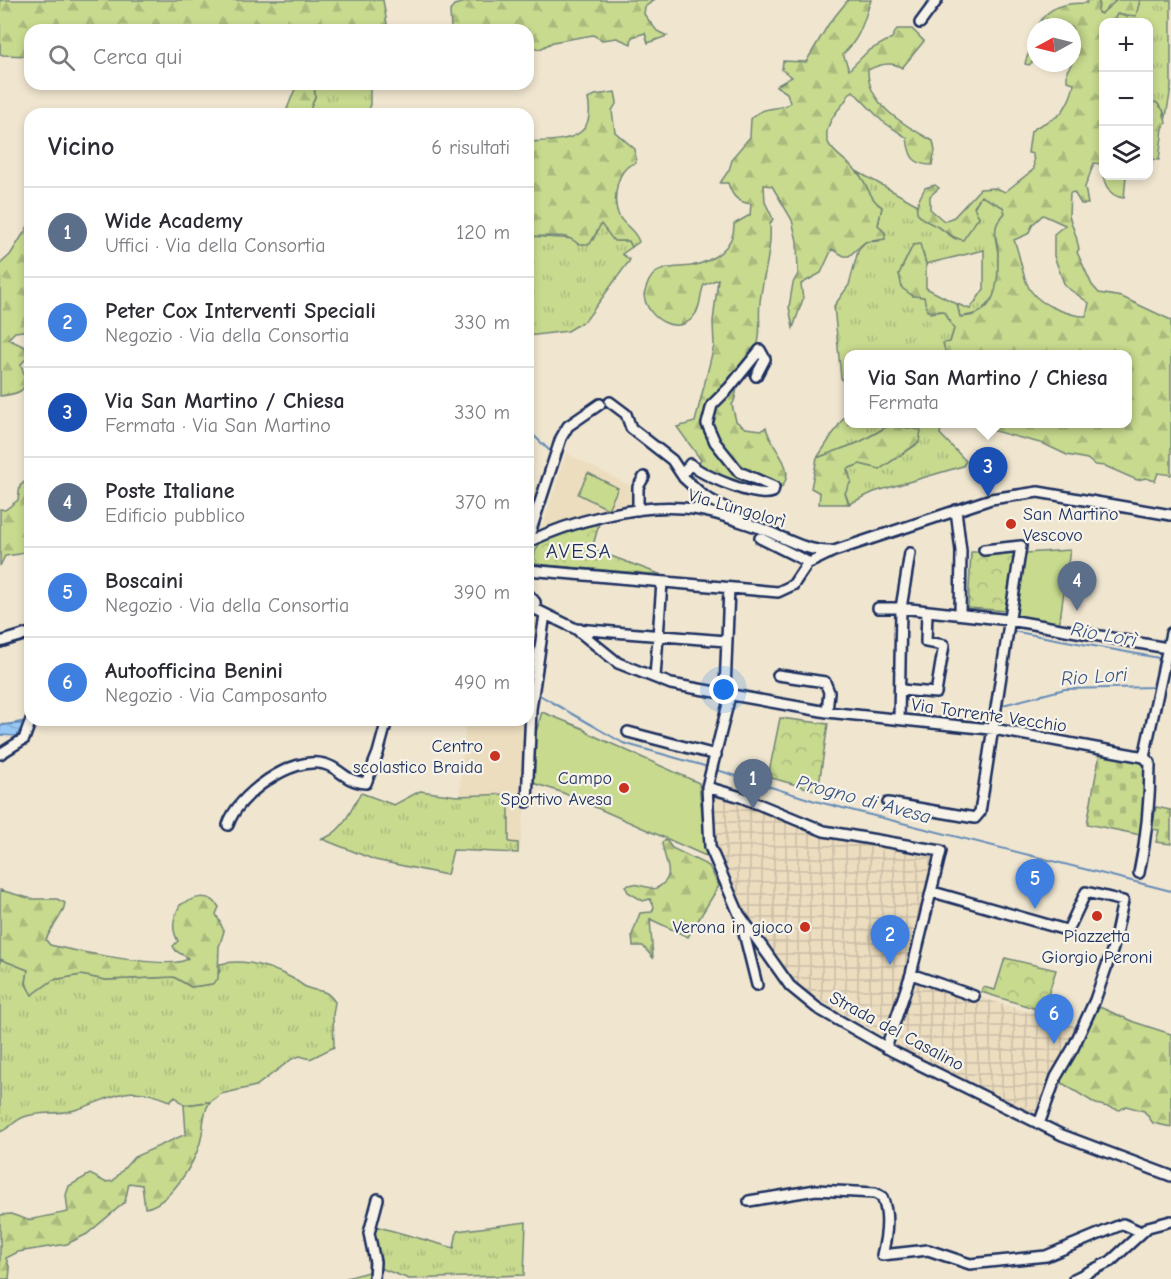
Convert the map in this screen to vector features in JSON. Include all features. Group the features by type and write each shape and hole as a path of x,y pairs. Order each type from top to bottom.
{"street":[{"path":"920,23 937,0"},
{"path":"682,475 690,464 702,474 767,495 773,492 774,487 739,472 715,442 706,424 712,405 760,350 765,359 756,376"},
{"name":"Via Lungolorì","path":"534,522 561,438 568,426 605,403 626,414 631,428 672,460 682,475 705,496 744,518 831,551"},
{"path":"638,510 638,487 644,477"},
{"path":"808,563 831,551 991,499 1038,492 1171,515"},
{"name":"Via Lungolorì","path":"534,539 575,525 654,506 686,508 754,526 808,548 831,551"},
{"path":"956,510 960,551 960,614"},
{"path":"760,538 808,563"},
{"path":"888,803 962,818 977,816 1021,546 984,550"},
{"path":"534,571 662,583 783,591 793,585 808,563 810,557 808,548"},
{"path":"899,719 901,608 910,553"},
{"path":"655,677 662,583"},
{"name":"Strada del Casalino","path":"729,588 725,690 728,697 707,787 710,847 740,914 783,977 800,996 886,1048 1039,1124 1171,1177"},
{"path":"878,608 901,608 1010,620 1166,656"},
{"name":"Via Torrente Vecchio","path":"534,610 576,630 618,663 683,688 827,712 992,730 1144,757"},
{"path":"901,690 936,693 944,645 926,642 927,612"},
{"path":"534,686 545,614"},
{"path":"576,630 726,641"},
{"path":"1139,873 1146,840 1150,794 1150,763 1144,757 1171,633"},
{"path":"0,642 24,635"},
{"path":"778,675 825,682 829,692 827,712"},
{"path":"0,754 24,739 29,726"},
{"path":"228,825 237,805 267,780 278,773 307,763 327,764 353,782 366,783 385,726"},
{"path":"527,802 529,726"},
{"path":"628,732 716,755"},
{"path":"707,787 741,797 824,831 941,851 933,892 911,974 886,1048"},
{"path":"933,892 1066,930 1086,892 1122,901 1113,948 1095,1000 1070,1054 1056,1077 1039,1124"},
{"name":"Strada del Casalino","path":"740,914 757,984"},
{"path":"911,974 974,996"},
{"path":"749,1201 816,1190 874,1193 882,1197 886,1206 886,1238 882,1255 927,1250 970,1264 1046,1256 1123,1224 1141,1232"},
{"path":"374,1279 375,1262 369,1233 378,1199"},
{"path":"1074,1279 1112,1261 1141,1232 1160,1222 1171,1221"}],"shaded area":[{"path":"566,453 629,485 635,494 634,508 541,531"},
{"name":"Centro scolastico Braida","path":"465,726 528,726 526,792 520,851 456,828"},
{"path":"711,790 825,829 938,852 914,955 889,1039 802,990 766,945 743,911 724,872 714,843"},
{"path":"913,977 1075,1026 1036,1117 893,1044"}],"green space":[{"path":"0,0 383,0 387,24 24,24 24,56 0,54"},
{"path":"474,0 654,0 645,7 644,14 657,31 667,36 648,43 645,33 632,37 631,44 617,38 602,40 593,35 553,42 540,49 534,48 534,24 451,24 450,11 454,5"},
{"path":"848,0 871,0 858,36 843,54 849,70 868,51 892,38 897,29 912,29 924,41 902,68 885,65 868,70 869,83 881,104 912,129 933,141 935,151 932,165 916,161 909,149 907,138 882,121 853,91 849,94 828,127 828,143 858,173 874,200 882,207 878,225 885,233 885,239 865,242 849,256 844,256 832,249 821,273 801,284 803,299 793,328 789,307 793,283 798,274 797,241 792,220 772,186 764,185 765,202 773,219 770,224 769,253 760,302 759,336 755,352 740,379 732,405 736,421 745,428 762,430 766,427 784,463 787,471 786,480 780,489 768,499 693,472 701,460 677,427 695,422 714,346 713,322 718,279 704,285 696,313 690,321 682,325 665,323 657,318 646,304 644,295 650,278 658,271 699,264 721,252 731,240 734,224 750,215 751,204 736,198 728,183 720,183 729,170 733,157 750,137 751,119 761,111 790,103 787,93 776,86 792,77 782,70 783,61 806,62 828,25"},
{"path":"1099,0 1117,0 1101,14 1098,13"},
{"path":"1099,0 1098,13 1101,14 1117,0 1140,0 1136,16 1117,14 1115,18 1099,18 1099,164 1094,163 1085,187 1088,204 1081,204 1074,192 1070,193 1069,216 1079,249 1077,252 1092,285 1099,293 1122,297 1171,320 1171,475 1158,473 1155,481 1146,478 1137,480 1105,466 1095,465 1087,459 1067,455 1044,444 990,430 992,428 1132,428 1132,350 945,350 943,343 950,342 954,329 944,311 927,311 924,297 913,296 902,288 899,274 913,245 920,244 926,264 926,288 957,304 960,317 982,311 989,304 994,295 998,275 995,231 1005,213 1003,207 981,196 974,207 979,217 963,240 952,236 920,216 917,212 918,203 925,188 935,185 939,188 930,196 930,209 944,221 954,217 980,189 996,188 1005,192 1034,169 1033,154 1028,153 1031,131 1059,115 1068,102 1074,83 1067,81 1067,72 1081,72 1081,18 1043,18 1053,9","holes":["1043,215 1065,225 1054,234 1054,256 1065,286 1089,303 1086,316 1059,310 1036,297 1026,282 1014,240 1028,234 1033,224"]},
{"path":"1140,0 1171,0 1171,88 1166,117 1163,110 1153,103 1153,18 1115,18 1117,14 1127,17 1140,3"},
{"path":"295,90 314,90 315,97 311,108 287,108"},
{"path":"314,90 370,90 370,108 310,108 315,97"},
{"path":"615,92 617,102 612,111 615,132 635,149 636,163 629,166 620,177 616,193 619,216 639,242 632,247 629,241 614,241 601,224 590,244 578,244 561,236 534,236 534,142 563,139 581,131 587,124 588,99 595,95"},
{"path":"1153,102 1163,110 1166,123 1163,128 1159,160 1153,159"},
{"path":"858,172 916,204 923,219 956,239 981,195 1003,207 1005,213 997,224 995,236 998,253 998,291 980,313 960,317 957,304 970,309 984,289 984,250 926,264 923,253 910,251 899,274 924,297 930,313 944,311 954,329 947,350 844,350 844,382 841,378 834,306 849,285 858,251 865,242 879,241 885,233 878,225 882,207 875,202"},
{"path":"1126,180 1124,198 1113,194 1104,181"},
{"path":"601,223 617,241 629,241 632,247 622,254 630,260 586,320 568,331 534,335 534,236 593,240"},
{"path":"24,233 24,331 15,332 8,339 24,347 24,361 21,364 24,386 20,391 0,396 0,264 10,255"},
{"path":"844,417 844,428 885,428 860,442 817,458"},
{"path":"885,428 921,430 919,442 880,469 860,464 847,469 851,481 845,493 849,504 819,504 820,493 811,488 817,458 860,442"},
{"path":"906,428 941,428 940,434 966,461 963,466 874,492 849,504 845,493 851,481 847,469 860,464 880,469 919,443 912,429"},
{"path":"588,473 618,488 608,509 578,494"},
{"path":"24,482 24,551 20,554 5,556 0,566 0,509 5,510 18,500 20,486"},
{"path":"599,524 592,549 662,575 534,564 535,552 543,537"},
{"path":"1070,550 1059,626 1016,618 1025,553"},
{"path":"971,552 1017,552 1008,611 968,608"},
{"name":"Campo Sportivo Avesa","path":"542,712 582,728 590,734 699,783 706,856 561,792 530,782 531,749"},
{"path":"780,718 828,724 818,791 768,777"},
{"path":"1100,752 1144,761 1147,767 1141,835 1087,824"},
{"path":"420,791 457,796 509,794 509,842 518,843 518,853 453,850 447,875 375,860 322,839 330,836 341,826 361,793 394,805"},
{"path":"1156,807 1171,810 1171,844 1156,842 1159,830 1152,829"},
{"path":"666,840 672,848 709,866 719,886 688,937 650,919 653,958 643,946 633,946 632,935 640,913 652,912 654,907 650,899 643,901 628,892 625,886 634,884 655,889 666,880 668,869 662,842"},
{"path":"0,890 32,899 57,899 65,903 62,913 46,940 50,945 122,959 165,963 180,962 188,958 176,951 173,946 178,941 174,932 174,923 180,905 195,898 211,899 219,907 216,914 224,931 219,947 218,979 212,984 191,987 174,977 106,980 81,975 53,980 32,995 26,984 28,970 0,959"},
{"path":"1005,958 1056,970 1043,1011 981,992 983,987 995,990"},
{"path":"0,959 28,970 26,984 32,995 53,980 81,975 106,980 174,977 191,987 212,984 220,971 220,964 238,962 266,967 306,987 325,992 331,997 335,1002 334,1047 310,1059 300,1056 292,1059 256,1086 221,1094 210,1102 184,1105 175,1096 170,1101 155,1095 131,1092 69,1111 24,1117 0,1132"},
{"path":"1095,1005 1134,1022 1171,1034 1171,1127 1153,1123 1144,1111 1126,1106 1120,1110 1096,1104 1057,1080"},
{"path":"210,1102 197,1152 179,1182 163,1200 145,1208 142,1185 129,1183 125,1202 87,1234 67,1244 18,1252 6,1258 10,1269 9,1279 0,1279 0,1215 11,1214 28,1220 68,1212 66,1195 69,1186 90,1174 105,1182 113,1181 134,1157 186,1134 184,1105"},
{"path":"526,1222 524,1275 409,1279 375,1266 372,1279 343,1279 368,1272 366,1236 368,1224 454,1248 457,1231"}],"water":[{"path":"24,721 17,736 0,735 0,726"}],"waterway":[{"name":"Rio Lori","path":"534,436 552,453"},
{"name":"Rio Lorì","path":"1012,631 1159,658"},
{"name":"Rio Lori","path":"999,706 1065,689 1154,687 1159,658 1162,658"},
{"name":"Progno di Avesa","path":"536,693 623,743 708,767"},
{"name":"Progno di Avesa","path":"0,725 24,723"},
{"name":"Progno di Avesa","path":"714,769 815,801 1171,891"}],"place":[{"name":"Via San Martino / Chiesa","path":"988,497"},
{"name":"San Martino Vescovo","path":"1011,524"},
{"name":"Poste Italiane","path":"1077,611"},
{"name":"Centro scolastico Braida","path":"495,756"},
{"name":"Campo Sportivo Avesa","path":"624,788"},
{"name":"Wide Academy","path":"753,809"},
{"name":"Boscaini","path":"1035,909"},
{"name":"Piazzetta Giorgio Peroni","path":"1097,916"},
{"name":"Verona in gioco","path":"805,927"},
{"name":"Peter Cox Interventi Speciali","path":"890,965"},
{"name":"Autoofficina Benini","path":"1054,1044"}],"district":[{"name":"AVESA","path":"579,551"}]}
